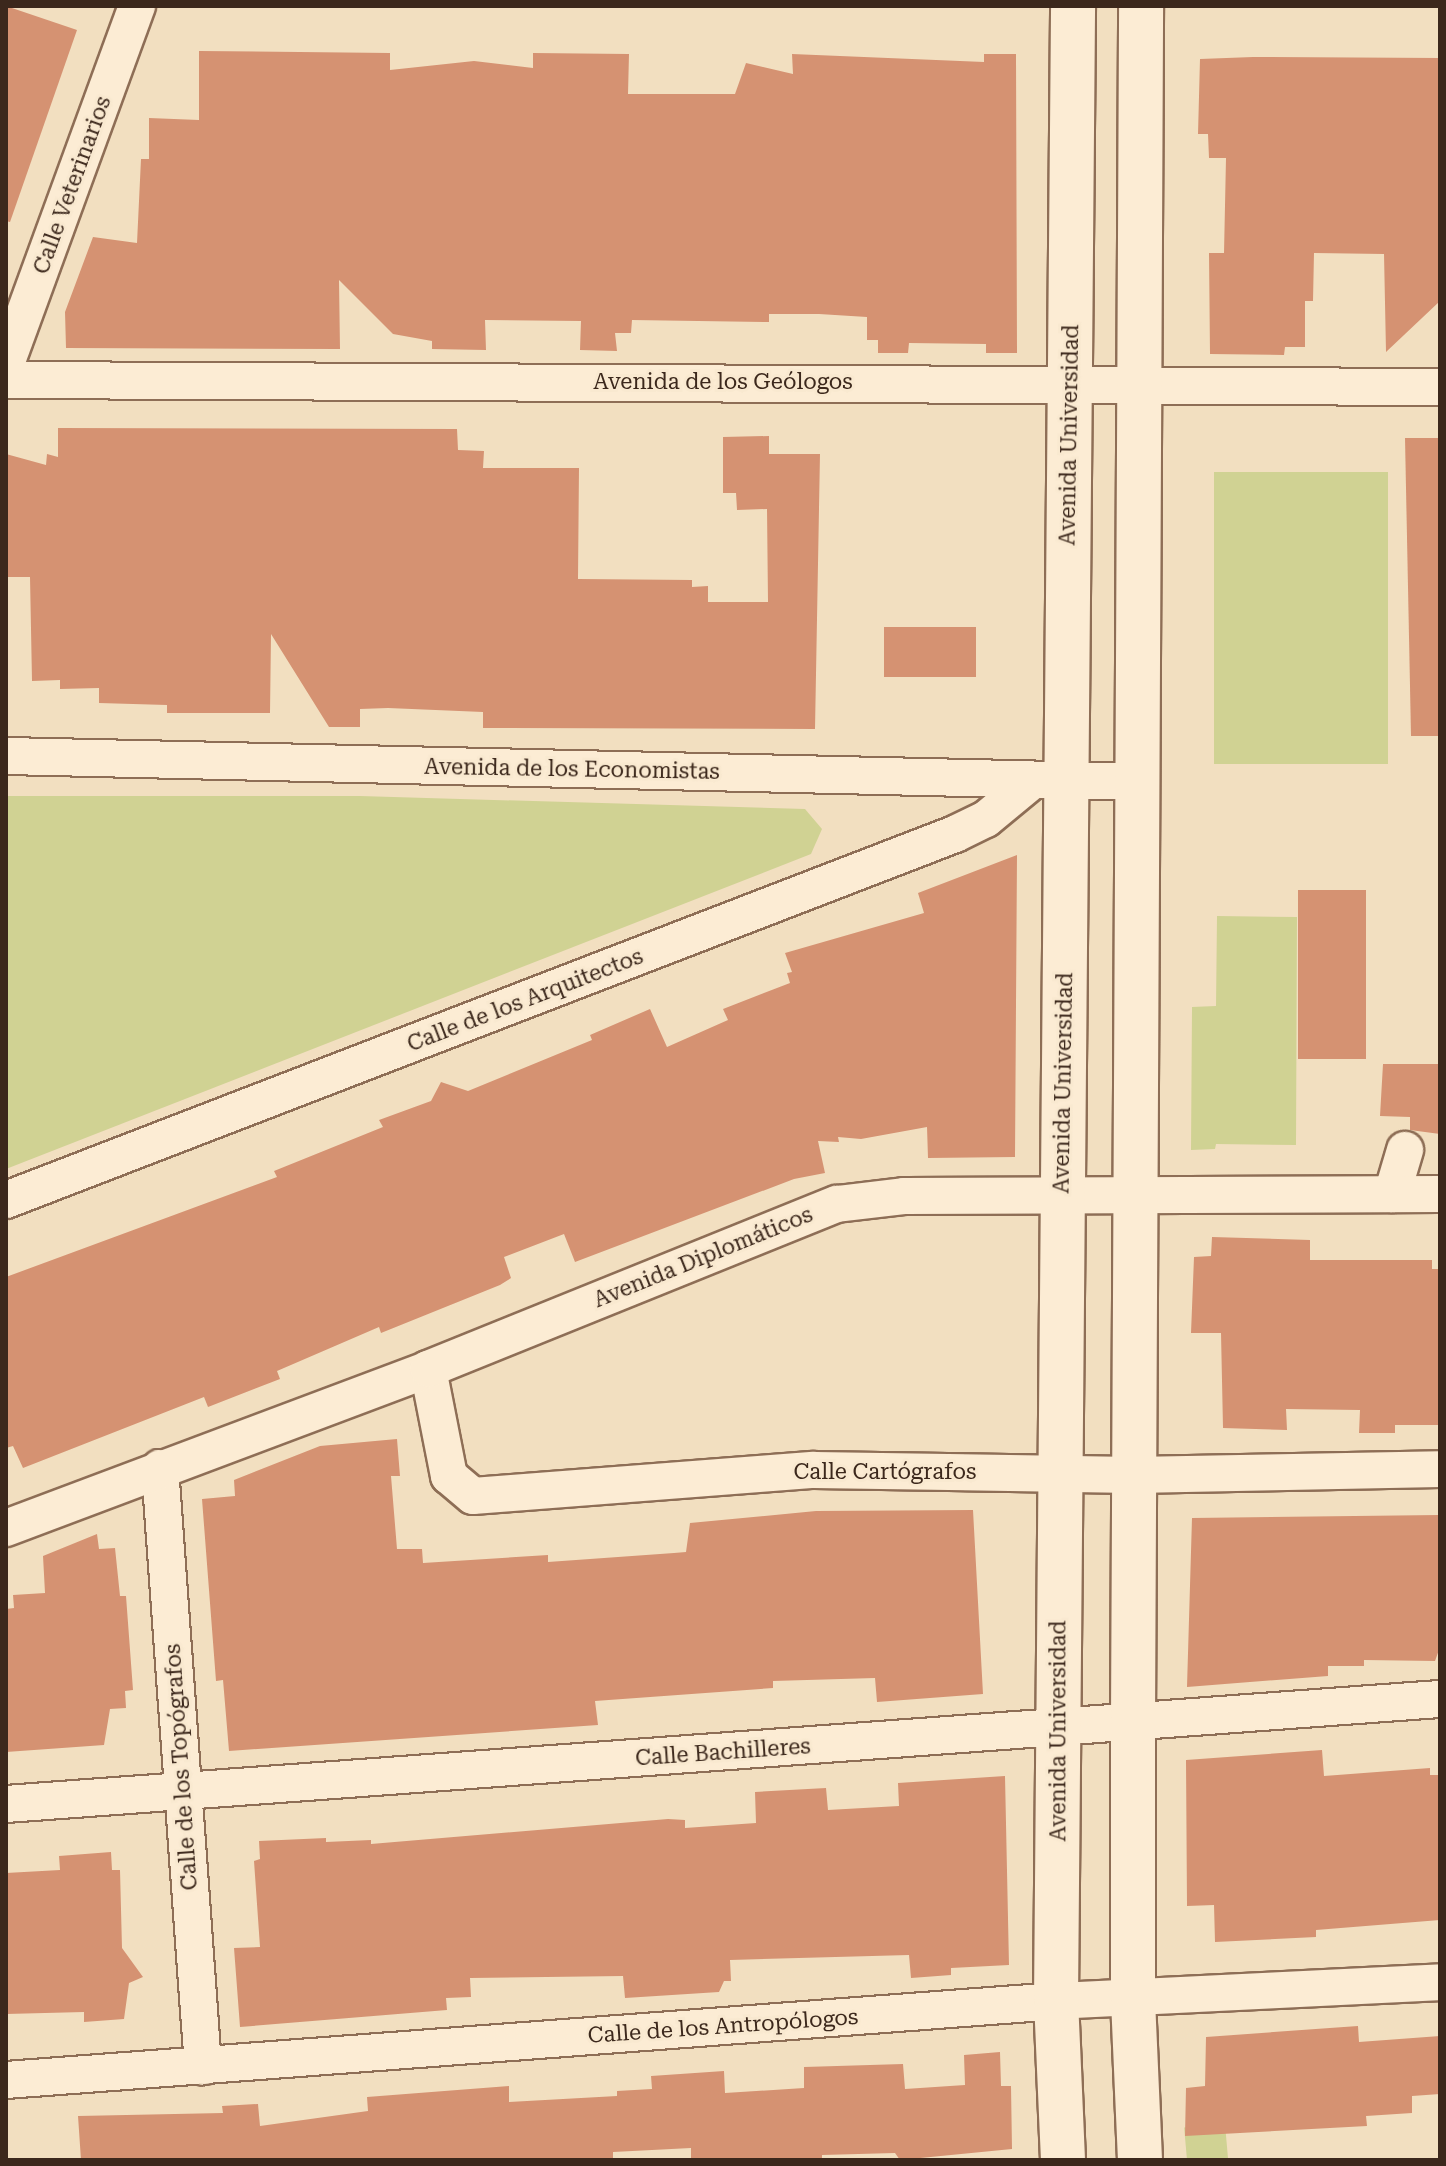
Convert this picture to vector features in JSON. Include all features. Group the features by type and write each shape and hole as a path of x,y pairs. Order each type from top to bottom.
{"street":[{"name":"Calle Veterinarios","path":"6,364 137,6"},
{"name":"Avenida Universidad","path":"1063,2160 1056,2001 1062,1194 1049,780 1069,383 1073,6"},
{"path":"1140,2160 1133,1998 1133,1723 1141,6"},
{"name":"Avenida de los Geólogos","path":"6,380 1440,387"},
{"name":"Avenida de los Economistas","path":"6,756 1139,782"},
{"name":"Calle de los Arquitectos","path":"6,1200 955,834 986,819 1049,780"},
{"path":"1392,1194 1405,1150"},
{"name":"Avenida Diplomáticos","path":"6,1528 428,1369 837,1204 904,1196 1440,1194"},
{"name":"Calle Cartógrafos","path":"428,1369 449,1476 473,1496 814,1470 1134,1475 1440,1469"},
{"name":"Calle de los Topógrafos","path":"160,1468 203,2066"},
{"name":"Calle Bachilleres","path":"6,1804 1440,1699"},
{"name":"Calle de los Antropólogos","path":"6,2080 1056,2001 1440,1982"}],"green space":[{"path":"1214,472 1388,472 1388,764 1214,764"},
{"path":"6,796 360,796 805,809 822,829 811,854 6,1169"},
{"path":"1217,916 1297,917 1296,1145 1216,1144 1215,1149 1191,1150 1192,1007 1216,1006"},
{"path":"1225,2124 1228,2160 1187,2160 1184,2128"}],"building":[{"path":"6,6 77,30 10,222 6,221"},
{"path":"199,51 390,53 390,70 474,61 533,68 533,53 629,54 628,94 735,94 746,63 793,74 792,54 984,62 984,54 1016,54 1017,353 986,353 986,344 909,343 908,353 878,353 878,340 867,340 867,317 819,314 769,314 769,322 632,320 631,333 615,333 617,351 580,350 581,321 485,320 486,350 432,349 432,341 393,334 339,280 340,349 66,348 65,312 93,237 137,243 141,159 149,159 149,118 199,120"},
{"path":"1440,58 1440,301 1386,352 1384,254 1314,253 1313,301 1305,301 1305,347 1285,347 1284,355 1210,354 1209,253 1224,253 1226,158 1209,158 1208,134 1198,134 1200,59"},
{"path":"58,428 457,429 458,450 484,451 483,468 579,468 578,579 692,580 692,587 708,586 708,602 768,602 767,509 737,510 736,493 723,493 723,437 769,436 769,454 820,454 815,729 483,728 483,712 388,708 360,709 360,727 329,727 271,634 270,713 167,713 167,705 99,703 99,688 60,689 60,680 32,681 30,577 6,577 6,454 46,465 47,454 58,457"},
{"path":"1405,438 1440,438 1440,736 1411,736"},
{"path":"884,627 976,627 976,677 884,677"},
{"path":"1017,855 1015,1157 928,1158 927,1127 861,1139 838,1137 839,1142 818,1141 825,1173 794,1179 575,1262 564,1234 504,1257 511,1278 500,1285 381,1333 379,1327 277,1371 280,1379 208,1407 204,1397 23,1468 13,1446 6,1448 6,1277 277,1177 274,1171 383,1127 379,1120 431,1101 441,1082 468,1091 592,1040 590,1035 650,1009 667,1047 728,1020 723,1009 790,983 787,973 792,972 785,953 924,913 918,893"},
{"path":"1298,890 1366,890 1366,1059 1298,1059"},
{"path":"1383,1064 1440,1064 1440,1134 1410,1130 1410,1117 1380,1116"},
{"path":"1212,1237 1310,1240 1310,1260 1432,1260 1432,1269 1440,1269 1440,1425 1395,1425 1395,1433 1359,1433 1360,1410 1286,1409 1287,1430 1223,1428 1221,1333 1191,1333 1194,1257 1211,1256"},
{"path":"397,1439 400,1476 391,1476 397,1549 422,1549 423,1563 548,1555 548,1562 686,1552 690,1523 816,1511 973,1510 983,1694 877,1702 875,1678 773,1681 773,1688 595,1701 598,1725 229,1751 223,1680 216,1681 202,1499 235,1496 234,1480 320,1446"},
{"path":"1439,1515 1440,1647 1435,1661 1364,1660 1364,1666 1328,1666 1328,1676 1187,1687 1192,1518"},
{"path":"97,1534 99,1549 115,1548 120,1596 126,1596 133,1690 125,1691 126,1708 110,1709 104,1745 6,1752 6,1609 14,1608 13,1595 45,1593 43,1556"},
{"path":"1322,1750 1324,1776 1430,1768 1430,1775 1440,1775 1440,1920 1316,1930 1316,1937 1215,1942 1214,1905 1187,1906 1186,1760"},
{"path":"1005,1776 1009,1965 951,1968 951,1975 911,1978 909,1955 730,1960 731,1981 724,1981 719,1992 625,1998 623,1976 470,1978 471,1997 446,1998 447,2010 240,2027 234,1948 260,1947 254,1861 260,1859 259,1841 326,1838 326,1842 371,1840 371,1844 668,1819 685,1820 685,1828 756,1823 755,1792 826,1788 828,1810 899,1806 898,1783"},
{"path":"111,1852 112,1870 120,1870 122,1948 143,1977 129,1983 124,2019 84,2022 84,2012 6,2014 6,1873 60,1870 59,1856"},
{"path":"1358,2026 1359,2042 1440,2036 1440,2094 1412,2096 1412,2113 1366,2116 1367,2126 1185,2136 1186,2088 1205,2086 1206,2037"},
{"path":"1000,2052 1001,2086 1011,2086 1012,2149 900,2160 895,2153 822,2155 822,2160 691,2160 691,2148 613,2152 613,2160 81,2160 78,2116 223,2113 222,2106 258,2104 260,2126 368,2111 367,2097 509,2086 509,2102 617,2096 617,2091 652,2089 651,2076 724,2071 725,2093 804,2088 804,2067 903,2064 905,2089 965,2085 964,2055"}]}
